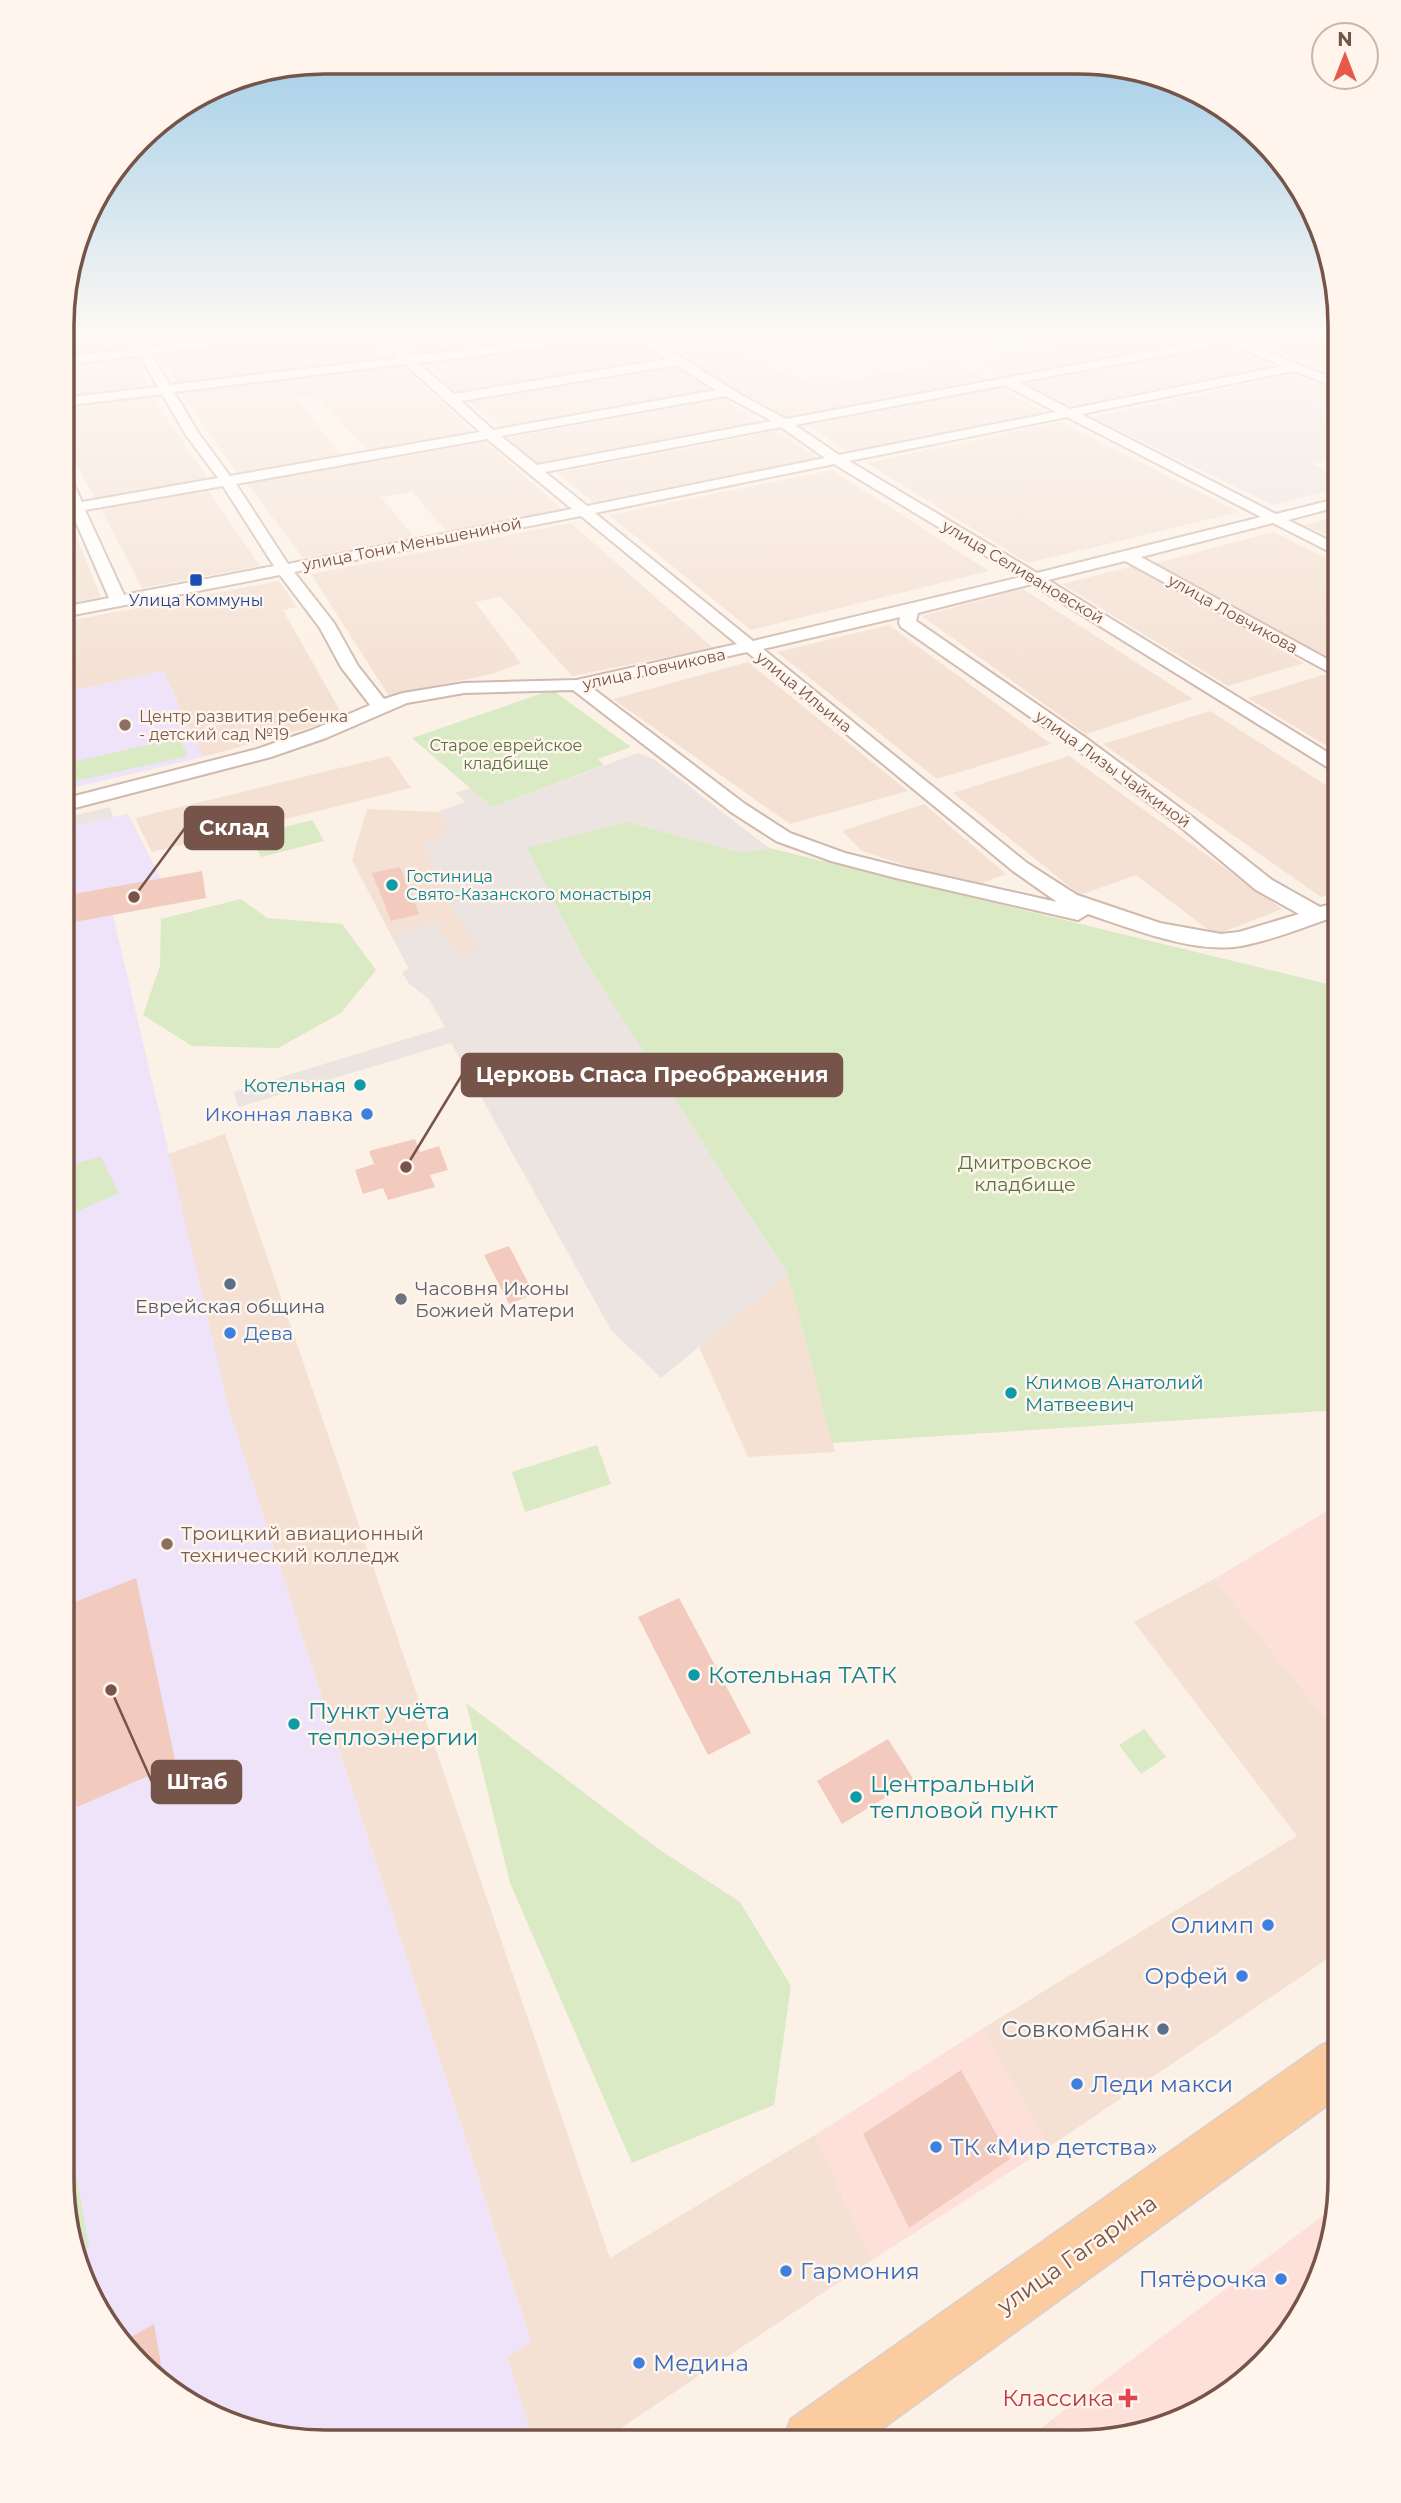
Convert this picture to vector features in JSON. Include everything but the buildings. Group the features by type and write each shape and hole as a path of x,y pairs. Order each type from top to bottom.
{"main road":[{"name":"улица Гагарина","path":"828,2430 1328,2073"}],"street":[{"path":"203,450 250,513 284,569 328,627 350,667 380,706"},
{"path":"74,507 408,450"},
{"name":"улица Ильина","path":"509,450 1020,867 1069,900 1155,929"},
{"path":"534,470 642,450"},
{"name":"улица Селивановской","path":"823,450 1328,762"},
{"name":"улица Тони Меньшениной","path":"74,610 887,450"},
{"path":"1139,450 1328,546"},
{"name":"улица Ловчикова","path":"74,802 264,753 319,734 403,698 464,688 578,685 750,649 882,617 909,617 1035,579 1328,505"},
{"path":"74,516 118,601"},
{"name":"улица Ловчикова","path":"1126,555 1328,666"},
{"name":"улица Лизы Чайкиной","path":"909,617 1184,820 1264,885 1328,912"},
{"name":"улица Ильина","path":"578,685 738,808 783,837 838,857 903,874 1221,941 1241,939 1328,912"}],"shaded area":[{"path":"74,450 188,450 208,479 95,499 74,460"},
{"path":"221,450 338,450 343,456 238,474"},
{"path":"440,450 494,450 562,509 447,531 412,492 381,497 414,537 303,558 247,483"},
{"path":"521,450 626,450 540,466"},
{"path":"678,450 805,450 817,458 593,502 557,473"},
{"path":"929,450 1115,450 1239,512 1028,563 867,463"},
{"path":"1159,450 1328,450 1328,460 1312,464 1328,471 1328,491 1273,505"},
{"path":"832,470 989,571 751,630 609,515"},
{"path":"208,490 260,566 142,588 101,509"},
{"path":"1328,518 1328,536 1304,525"},
{"path":"571,523 713,648 572,676 501,597 475,602 521,663 491,674 389,696 311,574"},
{"path":"74,532 101,597 74,602"},
{"path":"1273,532 1328,559 1328,658 1327,658 1153,564"},
{"path":"1133,566 1304,663 1228,686 1062,584"},
{"path":"279,581 297,607 283,610 344,718 203,757 163,671 74,691 74,620"},
{"path":"1023,589 1193,699 1086,734 922,616"},
{"path":"889,625 1051,744 937,779 777,652"},
{"path":"748,662 908,791 790,824 613,699"},
{"name":"Центр развития ребенка - детский сад №19","path":"163,671 203,757 74,787 74,691"},
{"path":"1328,675 1328,747 1248,698"},
{"path":"1210,711 1328,786 1328,894 1321,897 1103,744"},
{"path":"638,753 655,760 769,848 742,853 627,822 528,848 585,961 788,1274 661,1378 611,1330 451,1043 239,1107 233,1092 445,1027 428,998 409,984 402,972 409,969 391,935 435,922 459,956 479,950 448,900 424,844 444,840 442,833 453,829 437,812 465,802 456,793 470,788 492,807"},
{"path":"389,756 411,788 152,852 135,818"},
{"path":"1069,756 1282,909 1215,935 1136,875 1080,895 953,793"},
{"path":"924,804 1006,874 971,887 862,851 842,831"},
{"path":"110,807 113,817 74,826 74,815"},
{"path":"367,809 437,812 453,829 444,840 424,844 448,900 480,950 459,957 435,922 391,935 352,860"},
{"name":"Троицкий авиационный технический колледж","path":"128,814 161,879 113,915 230,1413 531,2342 507,2357 530,2430 308,2429 259,2421 213,2404 172,2378 147,2356 125,2331 99,2290 82,2244 74,2195 74,826"},
{"path":"225,1134 610,2258 815,2135 872,2260 618,2430 530,2430 507,2357 531,2341 230,1413 168,1154"},
{"path":"788,1274 835,1452 748,1457 699,1347"},
{"path":"1328,1512 1328,1720 1214,1579"},
{"path":"1214,1579 1328,1720 1328,1958 1049,2147 982,2029 1297,1836 1134,1622"},
{"path":"982,2029 1049,2147 872,2260 815,2135"},
{"path":"1325,2214 1314,2259 1294,2304 1265,2344 1229,2378 1188,2404 1126,2425 1060,2430 1054,2418"},
{"path":"1054,2418 1060,2430 1039,2430"}],"green space":[{"name":"Старое еврейское кладбище","path":"552,690 631,747 598,759 604,765 492,807 412,738"},
{"path":"179,738 188,756 74,782 74,762"},
{"path":"312,820 324,841 261,857 250,836"},
{"name":"Дмитровское кладбище","path":"627,822 742,853 769,848 1328,984 1328,1411 832,1443 788,1274 585,961 527,848"},
{"path":"241,899 267,918 342,924 376,970 341,1013 278,1048 192,1046 143,1015 160,966 161,919"},
{"path":"101,1157 119,1193 74,1213 74,1164"},
{"path":"597,1445 611,1484 525,1512 512,1472"},
{"path":"466,1703 657,1848 740,1902 791,1986 774,2105 632,2163 510,1883"},
{"path":"1144,1729 1166,1757 1141,1774 1119,1745"},
{"path":"74,2161 89,2247 84,2250 78,2228"}],"place":[{"name":"Улица Коммуны","path":"196,580"},
{"name":"Центр развития ребенка - детский сад №19","path":"125,725"},
{"name":"Гостиница Свято-Казанского монастыря","path":"392,885"},
{"name":"Склад","path":"134,897"},
{"name":"Котельная","path":"360,1085"},
{"name":"Иконная лавка","path":"367,1114"},
{"name":"Церковь Спаса Преображения","path":"406,1167"},
{"name":"Еврейская община","path":"230,1284"},
{"name":"Часовня Иконы Божией Матери","path":"401,1299"},
{"name":"Дева","path":"230,1333"},
{"name":"Климов Анатолий Матвеевич","path":"1011,1393"},
{"name":"Троицкий авиационный технический колледж","path":"167,1544"},
{"name":"Котельная ТАТК","path":"694,1675"},
{"name":"Штаб","path":"111,1690"},
{"name":"Пункт учёта теплоэнергии","path":"294,1724"},
{"name":"Центральный тепловой пункт","path":"856,1797"},
{"name":"Олимп","path":"1268,1925"},
{"name":"Орфей","path":"1242,1976"},
{"name":"Совкомбанк","path":"1163,2029"},
{"name":"Леди макси","path":"1077,2084"},
{"name":"ТК «Мир детства»","path":"936,2147"},
{"name":"Гармония","path":"786,2271"},
{"name":"Пятёрочка","path":"1281,2279"},
{"name":"Медина","path":"639,2363"},
{"name":"Классика","path":"1128,2398"}]}
